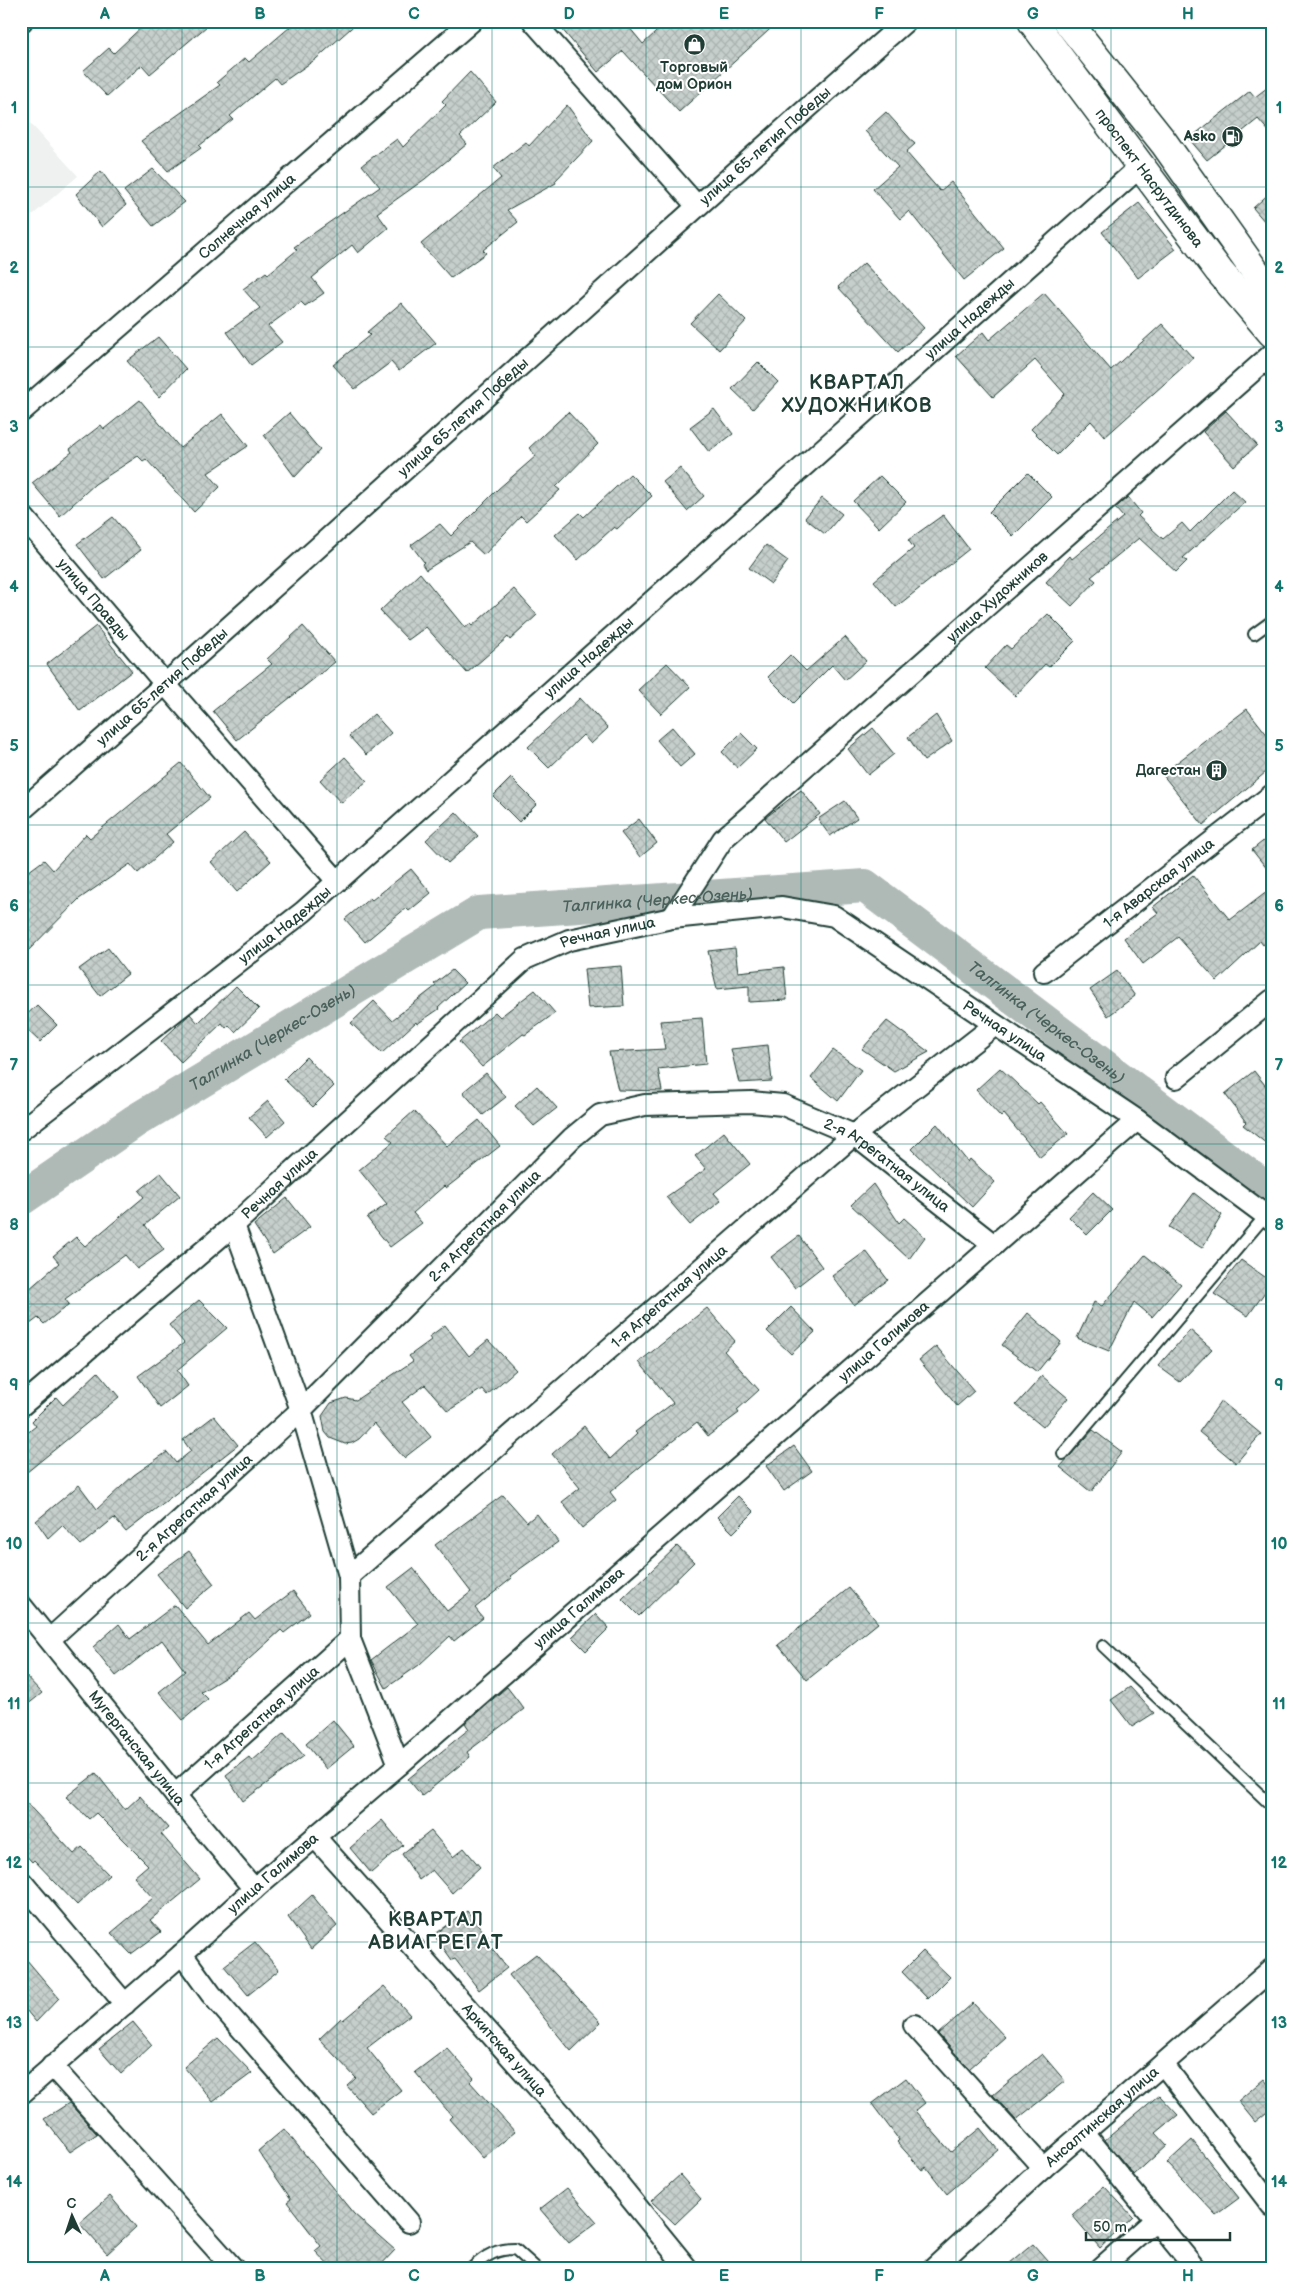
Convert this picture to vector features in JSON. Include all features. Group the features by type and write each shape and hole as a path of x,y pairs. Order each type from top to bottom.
{"main road":[{"name":"проспект Насрутдинова","path":"1032,21 1219,271 1272,333"},
{"name":"проспект Насрутдинова","path":"1067,21 1164,143 1272,295"}],"street":[{"name":"Солнечная улица","path":"21,412 472,21"},
{"path":"533,21 696,205"},
{"name":"улица 65-летия Победы","path":"21,812 166,685 696,205 906,21"},
{"name":"улица Надежды","path":"21,1130 303,912 1141,166"},
{"name":"улица Художников","path":"672,918 723,839 1272,354"},
{"name":"улица Правды","path":"21,514 166,685 338,881"},
{"name":"1-я Аварская улица","path":"1044,972 1272,795"},
{"name":"Речная улица","path":"21,1406 234,1225 525,959 570,940 672,918 782,907 834,916 1137,1120 1269,1218"},
{"path":"1176,1078 1272,1000"},
{"name":"1-я Агрегатная улица","path":"349,1576 854,1135 994,1024"},
{"name":"2-я Агрегатная улица","path":"50,1639 301,1410 572,1138 600,1115 645,1105 752,1102 783,1105 854,1135 994,1245"},
{"name":"улица Галимова","path":"21,2094 182,1954 254,1888 398,1765 1137,1120"},
{"path":"234,1225 301,1410 349,1576 350,1640 398,1765"},
{"name":"Мугерганская улица","path":"21,1605 175,1795 254,1888"},
{"name":"1-я Агрегатная улица","path":"175,1795 350,1640"},
{"name":"Аркитская улица","path":"315,1837 565,2118 687,2268"},
{"path":"21,1881 125,2004"},
{"path":"182,1954 211,1994 409,2222"},
{"name":"Ансалтинская улица","path":"934,2268 1043,2168 1272,1969"},
{"path":"914,2025 1043,2168"},
{"path":"1163,2064 1272,2206"},
{"path":"52,2066 233,2268"},
{"path":"1084,2133 1195,2268"},
{"path":"1101,2268 1155,2220"}],"lane":[{"path":"1254,634 1272,621"},
{"path":"1063,1454 1269,1218"},
{"path":"1104,1646 1272,1806"},
{"path":"472,2268 485,2256 501,2249 516,2249 536,2268"}],"shaded area":[{"path":"21,113 78,176 21,225"}],"building":[{"path":"148,21 213,21 150,74 142,65 107,96 83,71 109,48 114,53"},
{"path":"297,21 359,21 316,59 280,84 275,78 230,116 233,119 199,146 201,148 168,171 141,141 220,85 217,82 245,58 249,62"},
{"path":"555,21 624,21 643,44 668,21 779,21 679,112 623,51 598,72"},
{"path":"470,72 496,102 460,136 467,144 425,179 377,213 388,228 358,253 352,245 312,278 324,293 305,306 301,302 268,326 282,342 251,365 227,332 260,308 243,289 266,272 268,274 297,250 294,247 380,187 362,165 397,139 403,147 446,105 442,101"},
{"path":"1272,84 1272,135 1258,119 1207,160 1189,139 1250,91 1255,97"},
{"path":"567,105 593,141 555,181 556,183 507,210 518,222 483,250 486,253 451,278 421,244 501,178 493,168 526,142 529,146"},
{"path":"886,112 915,144 906,152 940,191 951,182 1004,248 964,280 909,211 900,219 873,189 898,167 865,131"},
{"path":"153,169 185,202 153,226 124,191"},
{"path":"101,171 126,205 102,227 76,194"},
{"path":"1272,191 1272,230 1253,208"},
{"path":"1139,203 1176,249 1138,278 1102,232"},
{"path":"864,263 924,328 898,352 838,287"},
{"path":"1044,293 1111,370 1162,324 1193,358 1105,437 1091,421 1057,455 1031,429 1065,394 1035,360 993,397 956,356 983,332 989,340"},
{"path":"718,294 746,321 719,350 690,323"},
{"path":"401,303 436,343 399,371 391,362 355,389 333,365 370,335 367,332"},
{"path":"158,337 186,369 159,397 127,361"},
{"path":"758,362 778,382 753,409 732,389"},
{"path":"140,400 180,448 222,414 248,446 208,473 220,487 194,512 146,459 143,461 138,456 95,484 60,516 32,483 72,452 70,449 101,425 104,429"},
{"path":"714,409 733,434 709,452 690,427"},
{"path":"1226,411 1257,445 1234,466 1203,432"},
{"path":"568,412 598,444 556,487 560,490 526,521 521,516 484,555 470,542 426,570 422,564 424,562 411,545 440,524 451,536 498,489 536,456 529,448"},
{"path":"289,413 320,450 295,477 264,435"},
{"path":"680,468 704,496 687,511 663,482"},
{"path":"1028,473 1052,497 1013,536 989,512"},
{"path":"630,474 652,496 617,529 614,527 578,560 555,535 580,513 584,517"},
{"path":"880,476 906,502 879,528 853,501"},
{"path":"1232,490 1245,502 1183,558 1187,561 1176,572 1139,538 1091,577 1096,581 1072,606 1046,582 1070,556 1072,559 1123,517 1115,508 1128,497 1141,513 1138,516 1163,539 1182,523 1190,532"},
{"path":"822,498 842,514 825,534 805,518"},
{"path":"943,515 969,549 896,607 874,581 914,548 908,540"},
{"path":"113,517 141,550 104,579 77,544"},
{"path":"766,545 788,561 771,584 749,568"},
{"path":"420,573 465,628 470,624 472,626 514,589 537,615 510,640 508,637 467,673 426,627 408,640 380,611"},
{"path":"1048,614 1075,641 1049,667 1045,664 1015,696 985,668 1006,645 1011,649"},
{"path":"96,626 132,671 80,711 47,664"},
{"path":"303,626 335,662 237,740 213,711 272,664 267,659"},
{"path":"845,637 866,661 845,680 832,665 794,703 768,677 790,655 806,671"},
{"path":"667,663 690,687 661,714 638,690"},
{"path":"580,698 608,728 591,744 583,735 549,768 528,747"},
{"name":"Дагестан","path":"1247,709 1272,741 1272,767 1203,825 1162,774"},
{"path":"374,714 391,733 366,755 349,736"},
{"path":"936,715 952,741 924,761 908,737"},
{"path":"672,727 695,754 680,767 657,740"},
{"path":"873,728 894,754 868,775 848,749"},
{"path":"741,733 757,749 737,768 722,752"},
{"path":"345,757 367,781 341,803 320,780"},
{"path":"181,763 210,798 166,834 173,842 138,873 130,864 79,899 21,958 21,877 44,860 53,870 86,834 90,838"},
{"path":"511,778 537,804 519,822 493,796"},
{"path":"801,790 820,814 784,842 765,818"},
{"path":"845,801 857,818 830,836 818,819"},
{"path":"456,812 478,836 448,863 426,840"},
{"path":"639,819 657,843 640,857 621,833"},
{"path":"244,832 271,861 237,892 211,862"},
{"path":"1272,834 1272,875 1252,850"},
{"path":"411,869 431,893 409,911 406,908 365,942 345,919 370,898 372,900"},
{"path":"1193,875 1230,920 1272,888 1272,939 1263,945 1260,941 1217,981 1178,937 1143,964 1124,938 1158,913 1153,907"},
{"path":"108,948 128,974 100,996 79,969"},
{"path":"735,948 738,972 784,967 787,1000 749,1002 749,986 717,989 708,951"},
{"path":"621,966 624,1006 588,1008 584,969"},
{"path":"452,970 465,983 439,1009 417,1024 416,1022 382,1053 351,1023 374,1001 392,1020 436,986 434,984"},
{"path":"1117,971 1135,996 1108,1016 1090,990"},
{"path":"236,986 259,1009 235,1032 229,1025 226,1028 222,1023 181,1062 161,1041 190,1014 198,1023"},
{"path":"535,990 555,1013 525,1035 523,1034 482,1067 459,1042 495,1012 500,1017"},
{"path":"37,1005 57,1025 40,1042 21,1024 21,1020"},
{"path":"702,1018 706,1064 658,1069 662,1091 618,1090 609,1052 665,1049 660,1021"},
{"path":"887,1021 929,1052 894,1071 862,1049"},
{"path":"768,1045 772,1081 739,1083 731,1049"},
{"path":"833,1050 861,1070 838,1101 811,1078"},
{"path":"306,1057 334,1086 313,1107 284,1079"},
{"path":"1000,1068 1038,1104 1040,1102 1068,1134 1040,1157 1004,1114 1001,1117 976,1090"},
{"path":"1254,1071 1272,1094 1272,1148 1243,1125 1246,1122 1225,1094"},
{"path":"486,1073 506,1097 483,1115 463,1092"},
{"path":"537,1086 557,1108 534,1126 515,1106"},
{"path":"268,1101 285,1121 267,1137 249,1117"},
{"path":"414,1111 447,1146 479,1120 500,1146 446,1188 444,1186 413,1213 422,1223 390,1247 367,1218 387,1204 359,1170 393,1142 386,1136"},
{"path":"937,1124 968,1162 970,1159 995,1182 972,1207 912,1149"},
{"path":"724,1132 750,1164 714,1193 721,1201 690,1225 666,1197 706,1169 695,1156"},
{"path":"161,1173 180,1196 145,1225 164,1250 137,1269 125,1255 65,1299 69,1304 44,1324 38,1318 21,1331 21,1296 59,1263 53,1256 76,1237 85,1246 144,1197 139,1191"},
{"path":"873,1184 899,1223 904,1218 925,1237 909,1259 851,1205"},
{"path":"1093,1192 1112,1210 1087,1235 1069,1217"},
{"path":"1194,1193 1222,1215 1202,1248 1169,1227"},
{"path":"287,1198 310,1227 273,1254 254,1225"},
{"path":"799,1236 822,1267 795,1288 771,1257"},
{"path":"866,1251 888,1280 854,1305 832,1276"},
{"path":"1145,1255 1181,1284 1152,1317 1134,1302 1109,1351 1077,1338 1094,1302 1102,1306"},
{"path":"1241,1260 1272,1282 1248,1316 1214,1294"},
{"path":"199,1300 227,1328 177,1370 188,1386 160,1408 138,1376 184,1343 169,1325"},
{"path":"791,1307 815,1332 791,1354 767,1331"},
{"path":"707,1308 735,1341 724,1351 759,1390 737,1410 739,1413 708,1436 697,1422 610,1492 616,1500 582,1528 562,1502 580,1488 552,1454 584,1426 610,1459 637,1434 635,1432 673,1403 639,1362"},
{"path":"1028,1313 1061,1342 1037,1372 1002,1345"},
{"path":"445,1325 469,1356 488,1340 516,1370 487,1395 482,1389 448,1411 425,1385 402,1402 431,1437 404,1458 374,1423 359,1439 352,1443 345,1444 330,1438 325,1432 322,1416 331,1403 346,1398 356,1400 413,1361 409,1356 431,1340 429,1337"},
{"path":"1190,1330 1212,1349 1180,1382 1158,1366"},
{"path":"936,1346 974,1391 957,1406 919,1360"},
{"path":"98,1372 119,1397 21,1477 21,1438 36,1426 32,1421 56,1397 63,1405"},
{"path":"1042,1376 1068,1398 1043,1427 1016,1405"},
{"path":"1221,1401 1261,1434 1236,1463 1199,1432"},
{"path":"214,1416 238,1445 126,1532 114,1518 81,1545 62,1525 48,1538 36,1521 79,1485 97,1509 134,1475 167,1452 176,1463 191,1451 183,1440"},
{"path":"1093,1430 1122,1452 1091,1492 1060,1467"},
{"path":"794,1446 812,1471 784,1491 766,1466"},
{"path":"503,1495 527,1522 537,1514 558,1542 510,1576 512,1578 475,1608 483,1618 454,1641 450,1636 419,1665 386,1688 371,1660 418,1624 388,1587 413,1568 447,1611 471,1592 435,1545"},
{"path":"738,1496 754,1512 733,1533 717,1517"},
{"path":"677,1546 694,1562 639,1616 622,1599"},
{"path":"189,1551 214,1584 185,1608 157,1574"},
{"path":"849,1588 878,1623 807,1680 778,1645"},
{"path":"293,1591 310,1613 284,1633 281,1630 237,1670 201,1692 208,1699 183,1720 159,1692 185,1671 162,1640 116,1676 93,1647 119,1624 130,1639 175,1605 208,1645 249,1613 255,1620"},
{"path":"596,1614 609,1628 586,1651 572,1637"},
{"path":"21,1671 42,1693 21,1710"},
{"path":"507,1687 524,1709 467,1752 470,1757 422,1796 408,1779 469,1729 465,1723"},
{"path":"1130,1687 1154,1713 1132,1727 1111,1700"},
{"path":"333,1720 354,1746 326,1769 306,1744"},
{"path":"284,1733 304,1756 243,1801 226,1775 249,1757 252,1761"},
{"path":"96,1773 125,1810 140,1796 168,1828 161,1834 200,1879 150,1920 161,1932 131,1954 111,1933 153,1898 134,1877 148,1865 96,1813 89,1819 66,1797"},
{"path":"21,1797 74,1854 82,1847 109,1875 77,1905 34,1860 32,1862 21,1850"},
{"path":"382,1820 403,1845 371,1873 350,1848"},
{"path":"431,1831 453,1857 464,1848 480,1867 452,1893 432,1870 419,1880 402,1854"},
{"path":"312,1895 337,1926 311,1949 288,1917"},
{"path":"467,1911 488,1937 485,1939 507,1968 479,1990 455,1959 452,1960 434,1935"},
{"path":"255,1942 279,1970 248,1995 224,1966"},
{"path":"923,1951 950,1977 928,1999 902,1972"},
{"path":"21,1953 59,1998 36,2022 21,2004"},
{"path":"536,1954 601,2022 571,2051 509,1975"},
{"path":"384,1986 410,2015 367,2048 401,2090 371,2113 347,2086 356,2078 319,2039 341,2018 343,2020"},
{"path":"973,2003 1005,2037 969,2069 938,2034"},
{"path":"133,2022 152,2045 121,2074 99,2049"},
{"path":"218,2038 252,2073 213,2102 184,2067"},
{"path":"447,2048 474,2078 470,2082 515,2132 483,2158 449,2119 452,2116 415,2072"},
{"path":"1042,2054 1065,2081 1016,2120 993,2095"},
{"path":"906,2078 925,2103 915,2111 951,2152 980,2128 998,2150 947,2194 926,2167 922,2170 897,2142 899,2140 872,2104"},
{"path":"1264,2079 1272,2089 1272,2108 1255,2122 1238,2101"},
{"path":"1159,2095 1178,2115 1156,2133 1167,2145 1134,2175 1105,2140"},
{"path":"69,2103 97,2134 70,2152 44,2119"},
{"path":"284,2129 354,2214 395,2250 378,2268 331,2268 315,2251 321,2246 287,2202 291,2199 258,2151"},
{"path":"1192,2140 1239,2198 1216,2215 1167,2163"},
{"path":"680,2175 701,2199 675,2224 651,2201"},
{"path":"1104,2186 1133,2217 1100,2248 1072,2215"},
{"path":"567,2188 597,2222 569,2243 540,2209"},
{"path":"110,2196 136,2227 107,2254 79,2223"},
{"path":"1033,2244 1054,2268 1004,2268"}],"waterway":[{"name":"Талгинка (Черкес-Озень)","path":"21,1199 135,1121 479,913 865,886 1272,1193"}],"place":[{"name":"Торговый дом Орион","path":"694,44"},
{"name":"Asko","path":"1232,136"},
{"name":"Дагестан","path":"1217,770"}],"district":[{"name":"КВАРТАЛ ХУДОЖНИКОВ","path":"857,394"},
{"name":"КВАРТАЛ АВИАГРЕГАТ","path":"436,1932"}]}
